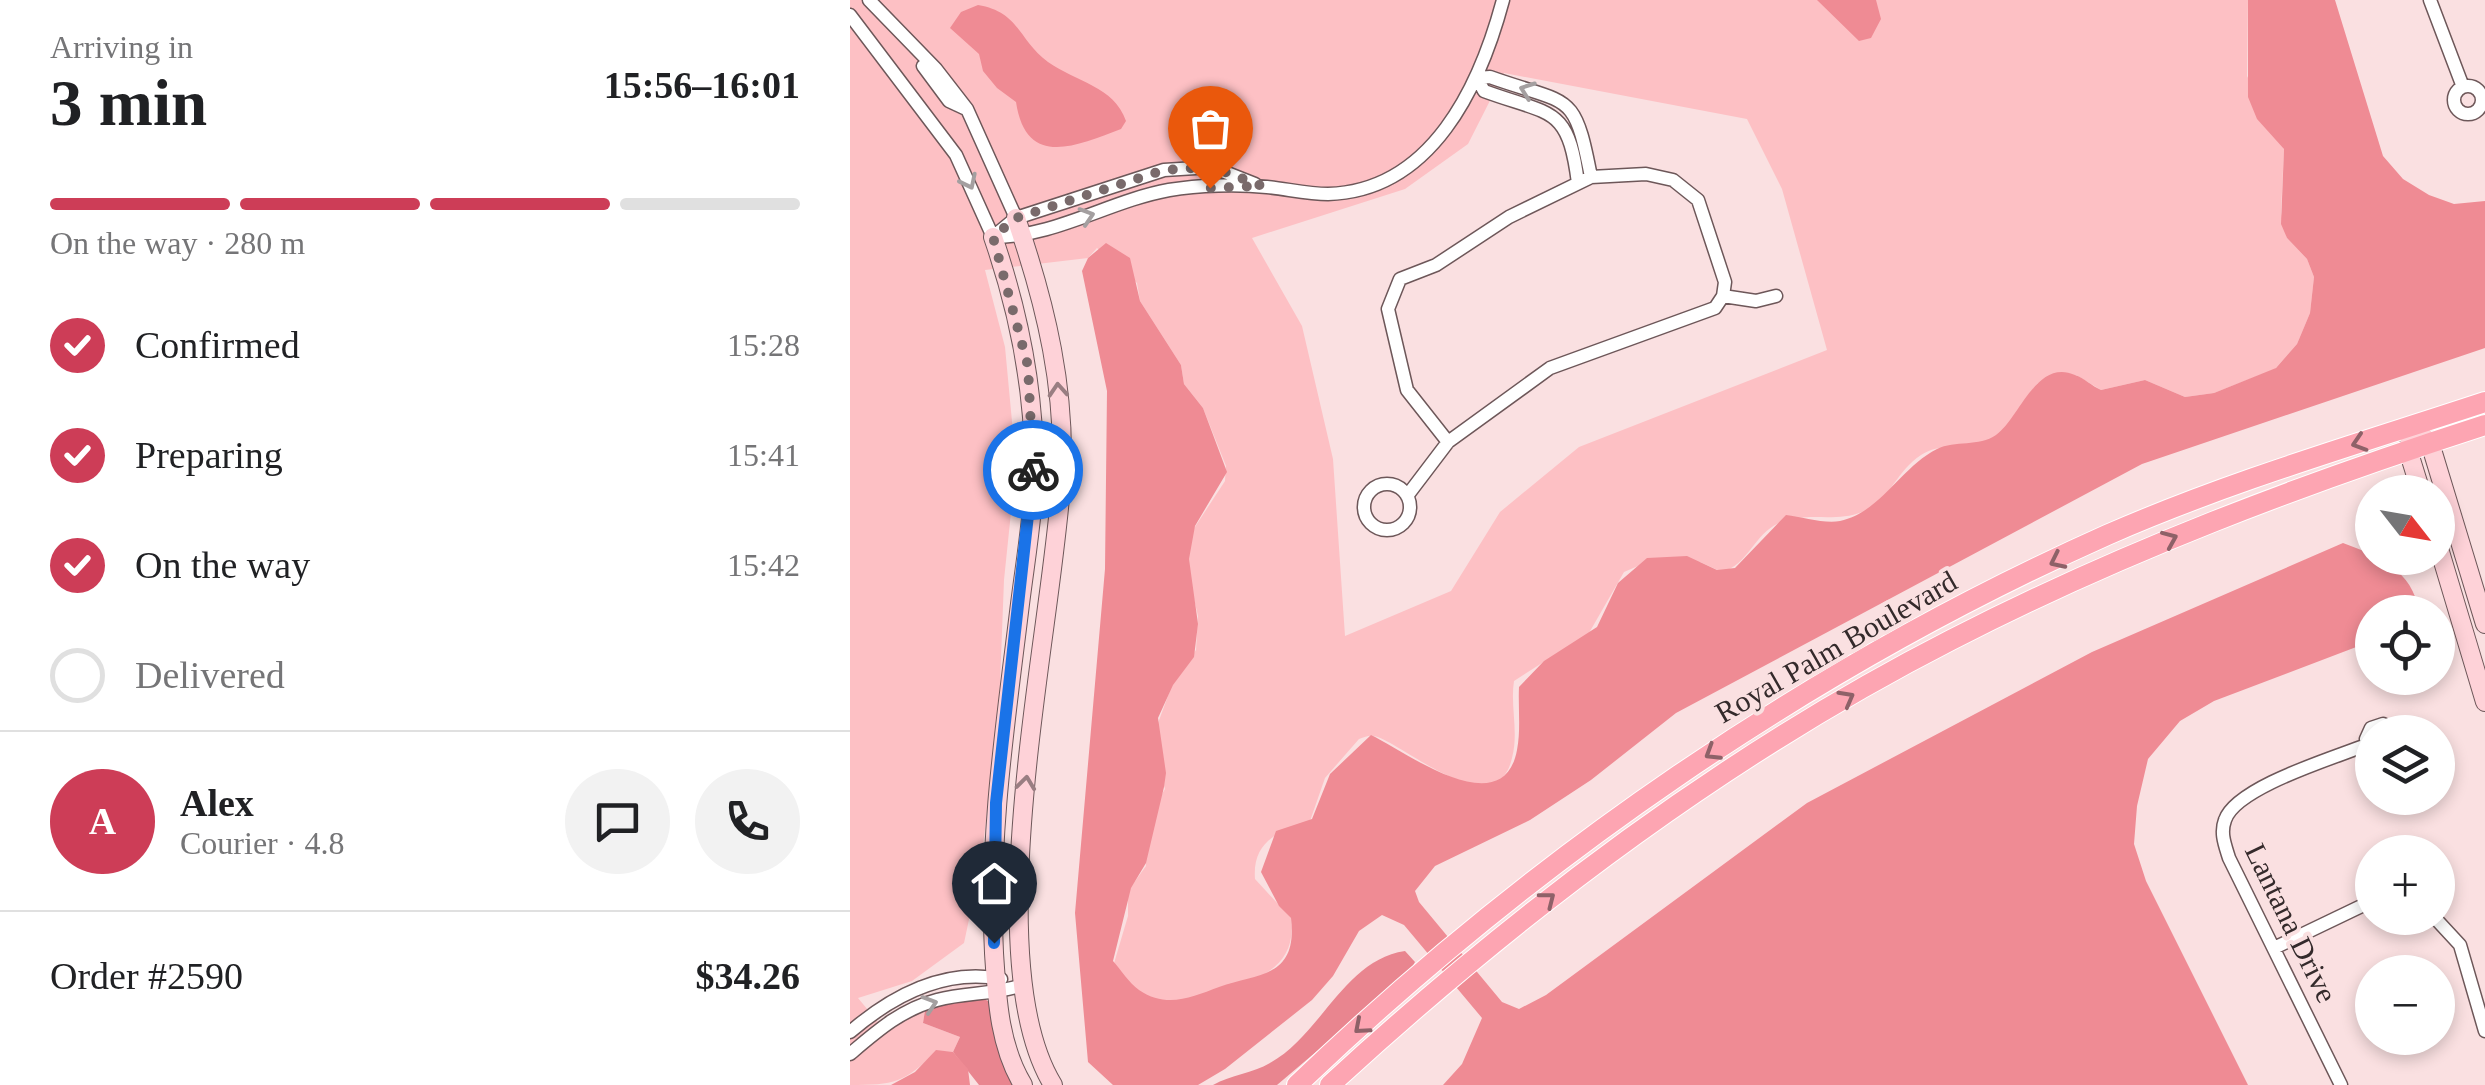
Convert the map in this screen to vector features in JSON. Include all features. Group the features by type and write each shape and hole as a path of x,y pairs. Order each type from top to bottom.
{"main road":[{"name":"Royal Palm Boulevard","path":"1330,1085 1437,990 1520,891 1688,768 1851,669 2106,536 2242,481 2485,402"},
{"name":"Royal Palm Boulevard","path":"1297,1085 1426,971 1466,951 1629,838 1831,707 1947,642 2038,597 2225,516 2485,425"}],"street":[{"path":"869,0 892,23 949,101 967,109 1016,218 1056,363 1062,482 1024,800 1023,984 1036,1051 1053,1085"},
{"path":"993,237 1022,237 1168,190 1262,186 1328,194 1364,188 1401,171 1431,149 1477,78 1503,0"},
{"path":"2430,0 2463,87"},
{"path":"850,16 934,112 938,130 972,186 993,237 1028,366 1034,485 996,803 992,884 997,985 1008,1054 1023,1085"},
{"path":"1477,78 1490,77 1569,105 1580,121 1584,180"},
{"path":"1477,78 1484,91 1560,118 1584,180"},
{"path":"1566,128 1580,121"},
{"path":"993,237 1016,218 1164,170 1212,167 1262,186"},
{"path":"1407,496 1448,442 1550,368 1715,308 1723,296 1725,282 1698,200 1672,180 1646,174 1584,180 1509,217 1436,265 1400,279 1390,293 1388,309 1407,390 1448,442"},
{"path":"1723,296 1756,301 1776,296"},
{"path":"2412,426 2430,443 2485,624"},
{"path":"2412,426 2408,450 2416,475"},
{"path":"2447,575 2485,702"},
{"name":"Lantana Drive","path":"2341,1085 2229,858 2224,821 2245,795 2355,755"},
{"path":"2274,948 2355,909"},
{"path":"2451,935 2460,945 2485,1031"},
{"path":"850,1032 886,1002 935,982 1023,984"},
{"path":"850,1054 894,1017 939,999 997,985"}],"shaded area":[{"path":"850,0 2248,0 2247,76 2284,149 2281,213 2287,238 2307,259 2314,277 2310,313 2297,344 2275,369 2214,393 2185,397 2145,380 2101,390 2076,375 2038,383 2000,434 1981,443 1928,451 1905,469 1880,501 1862,512 1779,523 1763,534 1738,563 1722,572 1700,562 1645,563 1624,572 1589,633 1514,681 1514,748 1503,777 1488,785 1469,783 1448,776 1374,736 1359,739 1325,778 1310,821 1270,839 1258,855 1255,879 1291,918 1289,947 1283,958 1253,980 1193,1004 1157,1000 1112,970 1128,916 1128,891 1146,866 1150,826 1165,789 1157,764 1158,723 1172,685 1196,650 1198,616 1188,573 1189,536 1225,481 1226,466 1203,408 1184,384 1181,365 1140,301 1137,283 1097,248 1088,258 985,270 1005,347 1016,464 1004,580 999,710 981,863 964,943 912,981 858,998 882,1027 926,1004 923,1023 960,1037 953,1052 936,1051 898,1080 850,1085","holes":["1504,73 1747,119 1782,189 1827,350 1579,447 1500,512 1451,591 1345,636 1333,459 1302,326 1252,238 1405,189 1468,144"]},
{"path":"1817,0 1876,0 1881,19 1871,38 1859,41"},
{"path":"2248,0 2335,0 2383,156 2403,179 2429,195 2454,204 2485,201 2485,348 2142,464 1676,713 1591,780 1530,820 1435,866 1415,891 1419,902 1502,1002 1519,1009 1546,995 1807,803 2092,652 2343,543 2355,548 2355,575 2402,575 2414,595 2355,595 2355,647 2214,701 2180,721 2148,759 2137,806 2134,844 2146,881 2248,1085 1443,1085 1462,1064 1482,1018 1404,925 1382,915 1359,931 1333,976 1312,1000 1225,1069 1198,1085 1113,1085 1088,1062 1075,913 1105,569 1107,391 1082,271 1088,258 1106,243 1130,258 1140,301 1181,365 1184,384 1203,408 1227,472 1195,526 1189,559 1198,624 1194,657 1173,685 1158,718 1166,773 1164,787 1146,863 1131,888 1113,961 1139,990 1169,1000 1261,975 1282,963 1292,938 1291,918 1279,906 1261,872 1276,831 1312,819 1330,774 1371,735 1451,777 1473,783 1493,782 1508,772 1517,750 1519,687 1544,661 1597,627 1618,583 1647,558 1687,556 1717,570 1735,568 1786,515 1827,522 1854,516 1937,449 1996,435 2039,382 2050,375 2075,375 2101,390 2145,380 2185,397 2214,393 2276,368 2297,344 2310,313 2314,277 2307,259 2287,238 2281,224 2284,149 2257,119 2248,97"},
{"path":"978,5 1011,20 1048,62 1113,100 1126,121 1121,129 1070,146 1041,144 1030,137 1021,123 1016,102 997,88 983,71 979,54 950,28 961,12"},
{"path":"1405,951 1415,962 1409,973 1277,1085 1213,1085 1263,1066 1288,1051 1365,968"},
{"path":"981,997 993,1004 1017,1085 979,1085 953,1052 960,1037 923,1023 926,1004"},
{"path":"936,1050 953,1052 968,1069 970,1085 891,1085 915,1072"}],"way so far":[{"path":"1033,470 1028,366 1010,285 993,237 1016,218 1164,170 1212,167 1262,186 1210,188"}],"route":[{"path":"994,943 996,803 1026,561 1033,470"}]}
